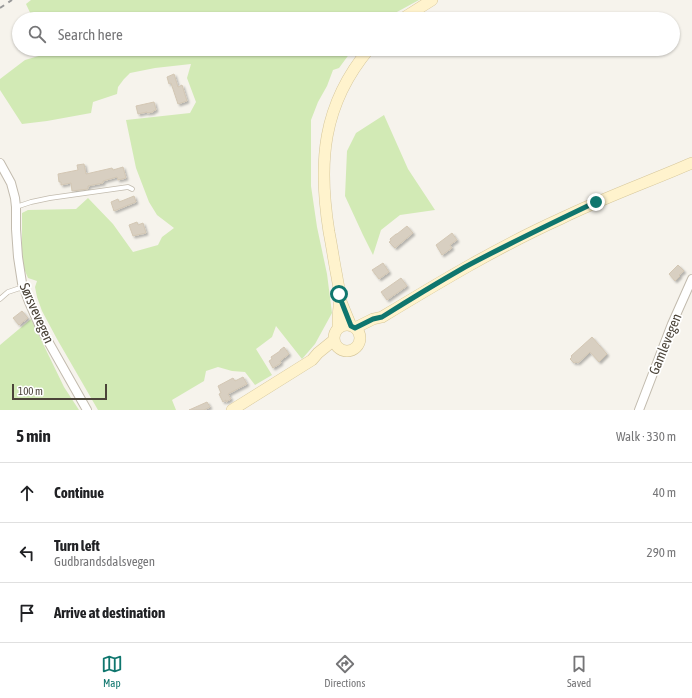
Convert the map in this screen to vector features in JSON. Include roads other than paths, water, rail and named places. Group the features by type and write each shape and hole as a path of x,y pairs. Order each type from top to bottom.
{"main road":[{"path":"413,12 432,0"},
{"path":"338,328 340,298 324,195 324,152 329,126 338,99 354,69 364,56"},
{"path":"340,298 355,330 359,342 353,350 345,351 337,345 334,334 338,328 344,325 355,330 375,324 382,317 466,267 539,229 596,202 692,163"},
{"path":"232,410 312,360 320,358 337,345"}],"street":[{"name":"Sørsvevegen","path":"0,163 11,183 16,207 18,257 23,287 40,327 87,410"},
{"name":"Gamlevegen","path":"639,410 672,324 692,279"}],"lane":[{"path":"16,207 30,202 50,198 128,187 132,189"},
{"path":"0,298 8,292 23,287"}],"railway":[{"path":"0,8 12,0"}]}
